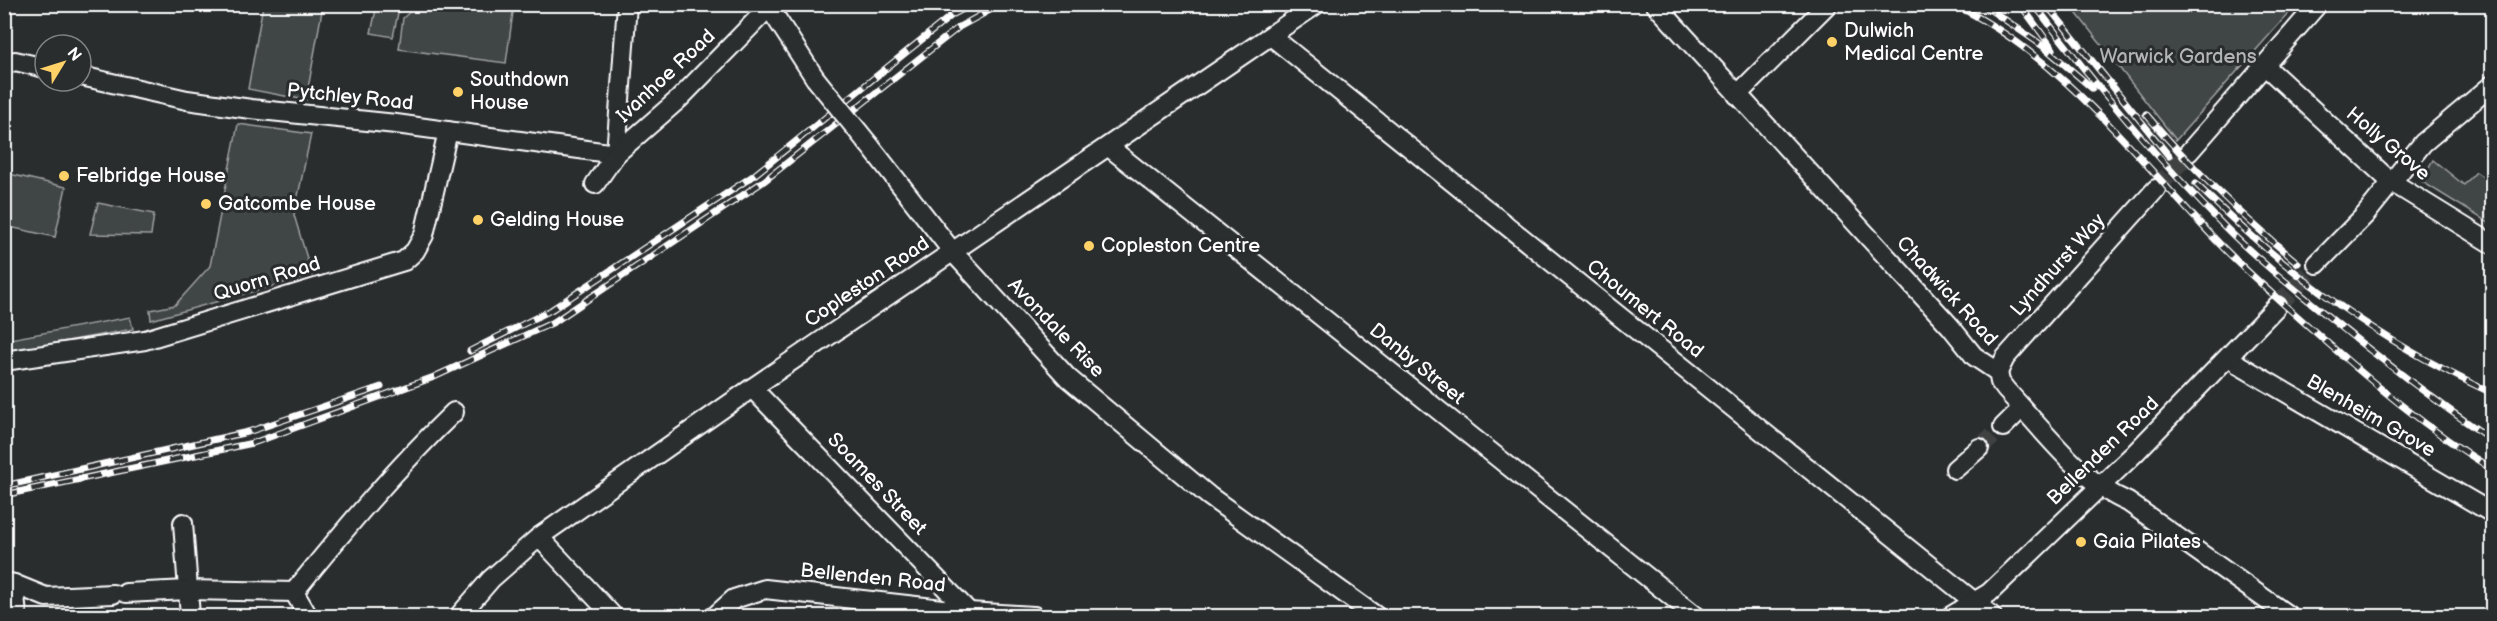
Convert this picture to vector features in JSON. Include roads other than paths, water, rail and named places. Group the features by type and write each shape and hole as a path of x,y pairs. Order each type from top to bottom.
{"street":[{"path":"616,154 627,4"},
{"name":"Copleston Road","path":"459,616 491,579 539,537 752,388 1317,4"},
{"name":"Chadwick Road","path":"1655,4 1950,326 1974,356 1998,372 2000,382 2083,473 2111,495 2128,502 2289,616"},
{"path":"1737,95 1828,4"},
{"path":"2189,152 2318,4"},
{"name":"Ivanhoe Road","path":"595,184 616,154 679,99 771,6"},
{"name":"Avondale Rise","path":"771,6 815,78 952,251 1068,378 1209,496 1376,616"},
{"name":"Choumert Road","path":"1270,36 1974,604 1992,616"},
{"path":"10,63 33,66"},
{"name":"Holly Grove","path":"2264,64 2390,181 2493,244"},
{"name":"Pytchley Road","path":"93,79 187,100 251,109 370,120 616,154"},
{"path":"2317,264 2366,214 2390,181 2402,172 2423,142 2493,85"},
{"name":"Quorn Road","path":"4,361 144,340 404,261 415,251 424,235 448,131"},
{"name":"Danby Street","path":"1109,147 1696,616"},
{"name":"Lyndhurst Way","path":"1998,372 2005,358 2156,189"},
{"name":"Bellenden Road","path":"1951,616 1989,593 2135,453 2277,306"},
{"name":"Blenheim Grove","path":"2230,356 2240,365 2493,513"},
{"name":"Soames Street","path":"752,388 969,612"},
{"path":"2003,427 2022,408"},
{"path":"294,592 412,452 454,412"},
{"path":"1955,469 1979,448"},
{"path":"183,523 190,616"},
{"path":"539,537 601,613"},
{"path":"9,582 45,597 188,590 294,592"},
{"path":"9,582 16,616"},
{"name":"Bellenden Road","path":"715,616 734,599 765,589 969,612 1034,616"},
{"path":"294,592 308,616"}],"tunnel":[{"path":"2156,189 2189,152"},
{"path":"2277,306 2317,264"},
{"path":"1979,448 2003,427"}],"railway":[{"path":"470,351 551,310 753,176 952,15 973,4"},
{"path":"4,495 253,443 434,377 554,322 764,181 959,27 1001,4"},
{"path":"1953,4 1991,25 2027,50 2060,78 2093,108 2213,237 2262,285 2400,404 2445,438 2492,469"},
{"path":"1982,4 2043,46 2092,88"},
{"path":"2020,4 2053,49"},
{"path":"2034,4 2126,120 2200,202 2237,239 2283,280 2362,343 2492,440"},
{"path":"2046,4 2169,156"},
{"path":"2146,114 2219,192 2298,263"},
{"path":"2196,184 2264,246 2335,302 2410,351 2492,393"},
{"path":"4,486 248,432 381,387"}],"place":[{"name":"Dulwich Medical Centre","path":"1832,42"},
{"name":"Southdown House","path":"458,92"},
{"name":"Felbridge House","path":"64,176"},
{"name":"Gatcombe House","path":"206,204"},
{"name":"Gelding House","path":"478,220"},
{"name":"Copleston Centre","path":"1089,246"},
{"name":"Gaia Pilates","path":"2081,542"}],"park label":[{"name":"Warwick Gardens","path":"2178,57"}]}
